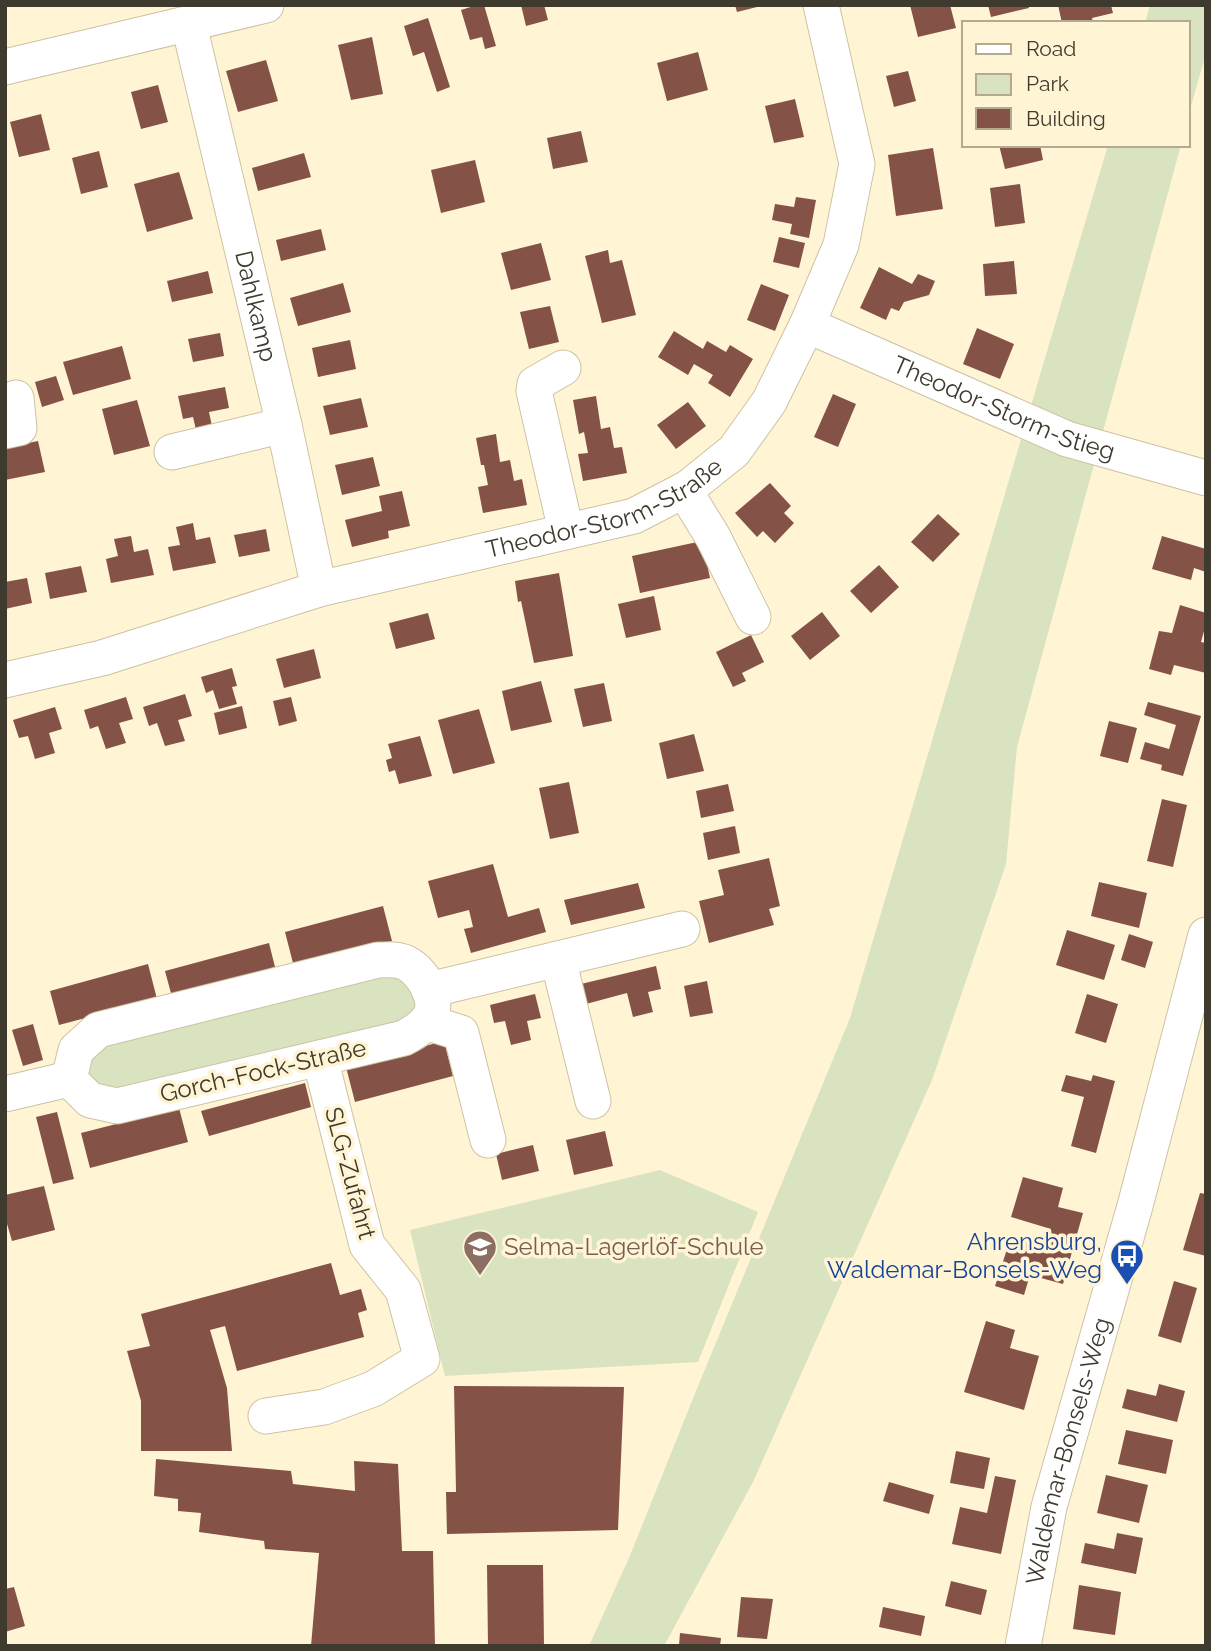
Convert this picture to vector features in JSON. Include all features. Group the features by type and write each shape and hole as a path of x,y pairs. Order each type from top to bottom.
{"street":[{"path":"5,67 266,5"},
{"name":"Theodor-Storm-Straße","path":"5,680 102,658 319,589 635,516 684,490 734,451 769,402 807,325 841,245 857,164 821,5"},
{"name":"Dahlkamp","path":"189,25 284,425 319,589"},
{"name":"Theodor-Storm-Stieg","path":"807,325 1067,439 1206,478"},
{"path":"563,368 534,384 534,391 566,531"},
{"path":"5,431 19,428 16,398"},
{"path":"172,452 284,425"},
{"path":"684,490 713,537 753,617"},
{"name":"Gorch-Fock-Straße","path":"69,1079 90,1100 117,1106 404,1038 428,1006 558,959 681,929"},
{"name":"Waldemar-Bonsels-Weg","path":"1023,1646 1049,1507 1135,1206 1206,935"},
{"path":"558,959 593,1101"},
{"path":"5,1094 69,1079 76,1051 98,1030 378,960 402,961 419,971 428,1006 461,1033 488,1140"},
{"name":"SLG-Zufahrt","path":"267,1416 324,1407 373,1389 422,1360 403,1290 367,1245 320,1058"}],"green space":[{"path":"1150,5 1206,5 1206,53 1190,110 1190,21 1146,21"},
{"path":"1107,147 1180,147 1017,747 1006,864 932,1080 753,1482 664,1646 589,1646 629,1558 850,1018"},
{"path":"395,974 407,982 417,1000 413,1017 404,1026 131,1094 92,1087 85,1062 108,1040"},
{"path":"660,1170 758,1212 698,1362 445,1376 410,1230"}],"building":[{"path":"484,5 496,46 485,49 482,37 470,40 461,10"},
{"path":"521,5 544,5 548,20 526,26"},
{"path":"735,5 761,5 761,6 737,12"},
{"path":"910,5 950,5 956,28 918,37"},
{"path":"988,5 1028,5 1029,8 991,17"},
{"path":"1058,5 1111,5 1113,13 1092,18 1093,21 1062,21"},
{"path":"428,18 450,87 437,92 424,52 413,56 404,26"},
{"path":"372,37 383,94 351,100 338,45"},
{"path":"698,52 708,90 667,101 657,63"},
{"path":"266,60 278,101 238,112 226,71"},
{"path":"908,71 916,101 894,107 886,76"},
{"path":"158,85 168,122 141,129 131,92"},
{"path":"795,99 804,137 774,143 765,106"},
{"path":"41,114 50,150 19,157 10,122"},
{"path":"581,131 588,162 553,169 547,138"},
{"path":"1000,147 1040,147 1043,160 1005,169"},
{"path":"933,148 943,209 896,216 888,155"},
{"path":"99,151 108,187 81,194 72,158"},
{"path":"304,153 311,177 258,191 252,168"},
{"path":"475,160 485,202 441,213 431,170"},
{"path":"179,172 193,219 147,232 134,184"},
{"path":"1020,184 1025,223 995,227 990,188"},
{"path":"796,197 816,200 809,238 790,234 792,224 772,220 775,204 794,207"},
{"path":"321,229 326,250 281,261 276,240"},
{"path":"779,237 805,243 799,268 773,262"},
{"path":"541,243 551,280 511,290 501,253"},
{"path":"608,250 610,263 622,260 636,315 602,323 585,256"},
{"path":"1014,261 1017,294 985,296 983,264"},
{"path":"879,267 912,284 918,274 935,281 929,295 904,302 899,311 891,308 886,320 860,308"},
{"path":"208,271 213,293 172,302 167,281"},
{"path":"343,283 351,312 298,326 290,298"},
{"path":"761,284 789,295 775,331 747,320"},
{"path":"550,306 559,342 529,349 520,312"},
{"path":"977,328 1014,344 1000,379 963,364"},
{"path":"674,331 703,349 707,341 726,352 730,345 753,359 730,397 708,383 713,375 694,364 688,375 658,357"},
{"path":"220,333 224,356 193,362 188,339"},
{"path":"350,340 356,369 318,377 312,348"},
{"path":"122,346 131,379 73,395 63,362"},
{"path":"56,376 64,400 42,407 35,382"},
{"path":"225,387 229,408 209,412 213,431 197,434 193,417 183,419 178,396"},
{"path":"833,394 856,404 838,447 814,437"},
{"path":"596,396 601,429 610,427 614,448 622,447 627,473 583,481 578,454 588,453 584,432 579,434 573,400"},
{"path":"361,398 368,427 330,435 323,406"},
{"path":"137,400 150,446 114,455 102,409"},
{"path":"688,402 706,426 676,449 657,425"},
{"path":"496,434 500,462 510,460 514,481 522,479 527,505 483,513 478,487 488,485 476,438"},
{"path":"38,441 45,472 5,480 5,448"},
{"path":"373,457 380,486 342,495 335,465"},
{"path":"770,483 791,506 784,513 794,523 775,543 763,531 757,537 735,513"},
{"path":"402,491 410,526 388,531 389,538 352,547 345,520 382,511 379,496"},
{"path":"938,514 960,534 933,562 911,542"},
{"path":"193,523 196,540 210,537 216,563 173,571 168,547 180,545 176,527"},
{"path":"266,529 270,551 239,557 234,535"},
{"path":"131,536 134,552 148,549 154,575 111,583 106,559 118,556 114,539"},
{"path":"1162,536 1206,549 1206,572 1194,568 1191,580 1152,569"},
{"path":"702,541 710,578 640,593 632,556"},
{"path":"879,565 899,587 871,613 850,591"},
{"path":"81,566 87,592 50,599 45,573"},
{"path":"559,573 573,656 534,663 515,581"},
{"path":"27,578 32,603 5,609 5,582"},
{"path":"654,596 661,630 626,638 618,604"},
{"path":"1180,605 1206,613 1201,642 1206,643 1206,673 1174,665 1171,675 1149,669 1159,631 1172,633"},
{"path":"822,612 840,636 810,660 791,636"},
{"path":"428,613 435,639 396,649 389,623"},
{"path":"751,635 764,662 742,673 746,681 733,687 716,652"},
{"path":"314,649 321,678 284,688 276,659"},
{"path":"232,668 237,686 232,687 237,704 219,709 213,690 206,693 201,677"},
{"path":"541,681 552,722 511,731 502,691"},
{"path":"604,683 612,721 583,727 574,689"},
{"path":"185,694 192,716 178,720 185,741 165,746 157,723 149,726 143,707"},
{"path":"126,697 133,719 119,723 126,743 106,749 98,726 90,729 84,710"},
{"path":"291,697 297,721 279,726 273,701"},
{"path":"1148,702 1201,716 1183,776 1161,770 1162,765 1140,759 1145,742 1169,749 1176,725 1144,715"},
{"path":"242,706 247,728 219,735 214,713"},
{"path":"55,707 62,729 49,733 55,753 35,759 28,736 19,738 13,720"},
{"path":"479,709 495,763 453,774 438,720"},
{"path":"1109,721 1137,728 1128,763 1100,756"},
{"path":"694,734 704,771 667,779 659,743"},
{"path":"420,736 432,776 399,784 395,770 389,772 386,760 392,758 388,744"},
{"path":"569,782 579,833 550,839 539,788"},
{"path":"728,784 734,811 701,818 696,791"},
{"path":"1162,799 1187,805 1173,867 1147,861"},
{"path":"735,826 740,853 708,860 703,833"},
{"path":"769,858 780,906 769,909 774,925 709,943 699,901 724,895 718,870"},
{"path":"493,864 508,917 539,908 546,932 471,953 464,929 473,927 469,910 438,918 428,881"},
{"path":"1099,882 1147,893 1139,928 1091,916"},
{"path":"638,883 645,908 571,925 564,900"},
{"path":"383,906 392,941 294,967 285,932"},
{"path":"1067,930 1115,945 1104,980 1056,965"},
{"path":"1129,934 1153,942 1145,968 1121,960"},
{"path":"269,943 275,967 172,997 165,971"},
{"path":"148,964 157,999 59,1025 50,991"},
{"path":"656,966 661,989 648,992 653,1012 633,1017 627,993 586,1004 581,984"},
{"path":"707,981 713,1013 690,1017 684,986"},
{"path":"535,994 541,1018 527,1021 531,1040 511,1045 505,1021 494,1023 490,1005"},
{"path":"1087,994 1118,1004 1106,1043 1075,1033"},
{"path":"33,1024 43,1060 23,1066 12,1030"},
{"path":"444,1041 453,1076 355,1102 346,1067"},
{"path":"1066,1075 1091,1081 1093,1075 1115,1081 1096,1153 1071,1146 1084,1097 1061,1091"},
{"path":"305,1083 311,1107 209,1136 201,1111"},
{"path":"179,1108 188,1142 90,1168 81,1133"},
{"path":"57,1112 74,1179 53,1184 36,1117"},
{"path":"605,1131 613,1166 574,1175 566,1140"},
{"path":"533,1145 539,1171 502,1180 496,1154"},
{"path":"1023,1177 1063,1188 1058,1207 1083,1213 1063,1284 1030,1275 1024,1295 995,1286 1011,1237 1046,1248 1049,1237 1051,1229 1011,1217"},
{"path":"44,1186 55,1230 12,1241 5,1217 5,1195"},
{"path":"1200,1193 1206,1194 1206,1256 1183,1250"},
{"path":"331,1263 340,1295 361,1289 367,1310 358,1313 364,1337 237,1371 225,1326 210,1330 227,1388 232,1451 141,1451 141,1401 127,1351 150,1346 141,1314"},
{"path":"1174,1281 1197,1288 1181,1343 1158,1336"},
{"path":"986,1321 1015,1330 1010,1348 1039,1356 1024,1410 964,1392"},
{"path":"1159,1384 1185,1391 1177,1422 1122,1408 1127,1389 1156,1396"},
{"path":"454,1386 624,1387 618,1530 447,1534 446,1492 456,1492"},
{"path":"1126,1430 1173,1440 1166,1474 1118,1464"},
{"path":"956,1451 990,1458 984,1489 950,1483"},
{"path":"156,1459 291,1471 293,1484 355,1491 354,1461 398,1464 402,1551 433,1551 435,1646 311,1646 319,1553 265,1549 264,1541 199,1532 201,1513 178,1511 178,1499 154,1496"},
{"path":"1106,1475 1148,1485 1139,1523 1097,1513"},
{"path":"995,1476 1016,1480 1001,1554 952,1544 960,1507 987,1513"},
{"path":"889,1482 934,1495 929,1514 883,1501"},
{"path":"1117,1533 1143,1538 1136,1574 1081,1563 1085,1543 1114,1549"},
{"path":"487,1565 543,1565 544,1646 488,1646"},
{"path":"951,1581 987,1590 981,1615 945,1606"},
{"path":"1079,1585 1121,1592 1115,1635 1073,1629"},
{"path":"14,1587 25,1626 5,1632 5,1589"},
{"path":"741,1597 773,1599 767,1639 737,1637"},
{"path":"883,1607 925,1616 921,1636 879,1627"},
{"path":"680,1633 721,1638 720,1646 679,1646"}],"place":[{"name":"Selma-Lagerlöf-Schule","path":"480,1277"},
{"name":"Ahrensburg, Waldemar-Bonsels-Weg","path":"1127,1286"}]}
